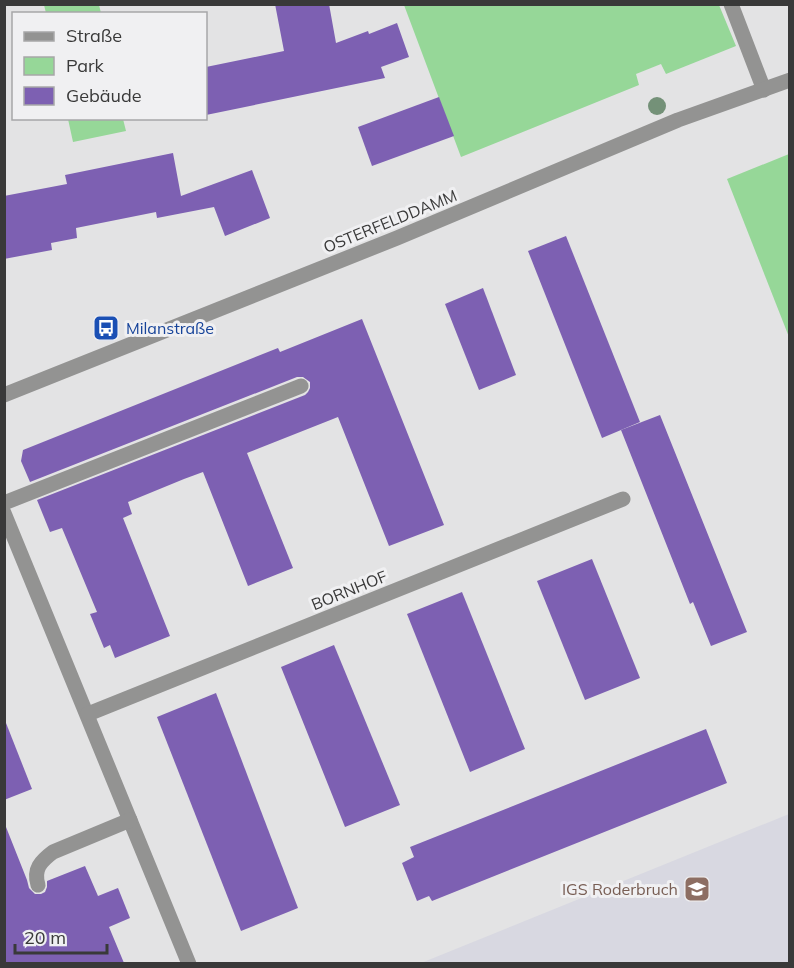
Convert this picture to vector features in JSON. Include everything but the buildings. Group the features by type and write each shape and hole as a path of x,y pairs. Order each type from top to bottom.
{"street":[{"path":"731,4 764,90"},
{"name":"OSTERFELDDAMM","path":"4,395 408,233 678,120 789,80"},
{"path":"4,503 301,386"},
{"name":"BORNHOF","path":"88,714 623,499"},
{"path":"4,513 189,963"},
{"path":"38,885 36,871 45,858 54,852 130,820"}],"shaded area":[{"name":"IGS Roderbruch","path":"789,814 789,963 421,963"}],"green space":[{"path":"44,5 99,5 101,12 46,12"},
{"path":"404,5 719,5 736,46 666,74 661,64 636,74 639,85 461,157"},
{"path":"68,120 123,120 126,131 73,142"},
{"path":"789,154 789,337 727,179"}],"place":[{"name":"Milanstraße","path":"106,328"},
{"name":"IGS Roderbruch","path":"697,889"}]}
